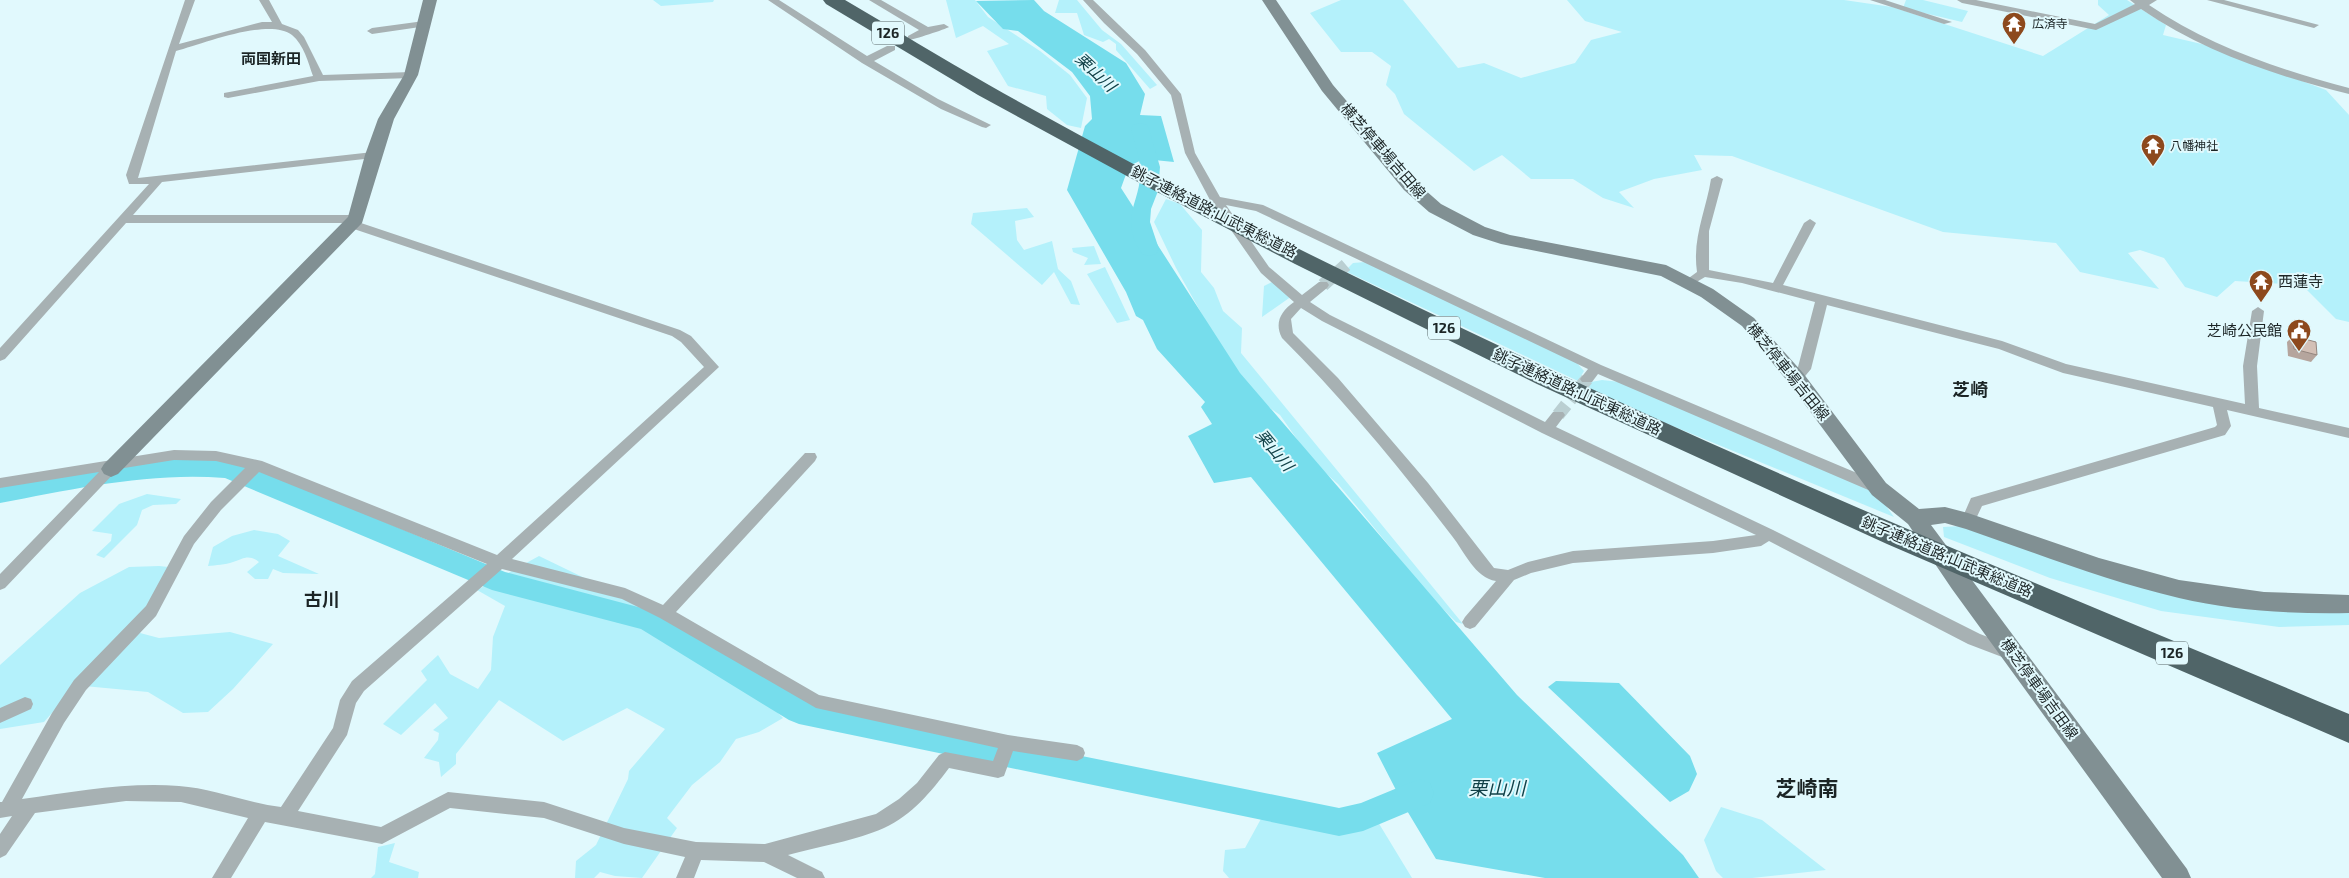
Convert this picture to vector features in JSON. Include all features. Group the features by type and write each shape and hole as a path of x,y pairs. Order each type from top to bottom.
{"highway":[{"name":"銚子連絡道路;山武東総道路","path":"832,0 943,66 1077,140 1262,238 1627,416 1879,529 2349,729"}],"main road":[{"path":"109,471 354,221 373,154 386,119 411,75 430,0"},
{"name":"横芝停車場吉田線","path":"1270,0 1328,88 1410,186 1435,208 1479,231 1507,240 1696,278 1707,293 1748,322 1796,378 1879,488 1914,518 2178,878"},
{"path":"1914,518 1946,515 2106,568 2180,589 2235,598 2288,603 2349,604"}],"street":[{"path":"190,0 131,178 133,182 373,154"},
{"path":"264,0 278,25"},
{"path":"773,0 866,61 968,119 986,125"},
{"path":"874,0 926,30"},
{"path":"1088,0 1100,15 1141,52 1176,94 1190,153 1216,200 1265,270 1302,302 1326,318 1547,429 1768,534 1974,639 2013,654"},
{"path":"1875,0 1947,22"},
{"path":"1962,0 2096,26 2137,2 2152,0"},
{"path":"2212,0 2314,25"},
{"path":"2137,2 2176,28 2219,49 2302,79 2349,91"},
{"path":"372,31 424,24"},
{"path":"172,50 262,25 286,26 303,39 319,78"},
{"path":"911,38 926,30 944,27"},
{"path":"866,61 891,48"},
{"path":"228,95 319,78 411,75"},
{"path":"1718,179 1715,197 1705,219 1701,263 1696,278 1776,288 2002,345 2063,368 2349,433"},
{"path":"0,356 158,180"},
{"path":"1216,200 1259,208 1591,374 1879,488"},
{"path":"123,219 354,221 676,333 686,340 712,367 500,562 358,686 348,700 341,730 285,816"},
{"path":"1776,288 1810,223"},
{"path":"1346,265 1356,256"},
{"path":"1322,285 1286,313 1283,325 1287,335 1333,381 1455,527 1485,570 1491,574 1509,576"},
{"path":"1796,378 1804,368 1822,300"},
{"path":"2252,410 2250,366 2258,311"},
{"path":"1968,521 1976,502 2220,432 2224,426 2219,404"},
{"path":"1547,429 1558,415"},
{"path":"0,484 109,471 174,456 216,456 257,465 500,562 625,594 665,613 816,700 1008,742 1077,753"},
{"path":"665,613 810,457"},
{"path":"4,809 58,718 80,685 151,610 188,540 216,506 257,465"},
{"path":"0,584 109,471"},
{"path":"1470,622 1509,576 1528,568 1573,557 1713,547 1761,540 1768,534"},
{"path":"0,716 25,704"},
{"path":"4,809 126,793 181,794 261,813 285,816 382,836 448,800 544,810 624,836 696,851 765,853 880,821 923,789 945,760 998,770 1008,742"},
{"path":"0,849 30,806"},
{"path":"221,878 261,813"},
{"path":"685,878 696,851"},
{"path":"765,853 816,878"}],"shaded area":[{"path":"653,0 714,0 713,2 661,6"},
{"path":"946,0 975,0 988,17 1040,51 1070,75 1087,98 1081,128 1067,125 1047,109 1046,96 1008,86 987,51 1009,44 983,26 956,38"},
{"path":"1059,0 1077,0 1102,30 1121,44 1157,85 1150,89 1116,50 1116,44 1109,39 1103,42 1084,35 1077,13 1055,13"},
{"path":"1341,0 1403,0 1458,68 1484,63 1521,78 1575,63 1591,40 1622,32 1585,21 1567,0 1844,0 1892,7 2043,56 2109,15 2098,5 2098,0 2127,0 2166,25 2163,35 2206,45 2326,90 2349,115 2349,322 2336,319 2302,285 2235,281 2217,297 2185,287 2164,258 2140,250 2128,253 2159,289 2080,272 2056,243 1943,232 1732,156 1694,155 1702,170 1654,179 1619,192 1634,208 1603,198 1573,179 1531,179 1502,155 1474,171 1404,114 1395,94 1386,85 1391,66 1372,52 1341,52 1310,13"},
{"path":"1906,0 1923,0 1968,11 1962,22 1903,8"},
{"path":"1166,199 1180,204 1202,230 1201,272 1214,288 1223,311 1242,328 1241,353 1463,624 1456,622 1430,596 1338,484 1313,462 1280,415 1253,396 1226,357 1176,268 1154,222"},
{"path":"1027,208 1034,217 1015,221 1017,240 1024,250 1052,241 1058,269 1071,281 1080,305 1071,304 1054,272 1042,285 971,224 973,213"},
{"path":"1094,246 1101,264 1084,265 1088,258 1073,252 1072,248"},
{"path":"1365,262 1576,362 1584,371 1578,381 1345,271 1353,263"},
{"path":"1105,267 1130,320 1117,323 1087,274"},
{"path":"1272,282 1292,296 1262,317 1264,286"},
{"path":"1602,380 1620,382 1876,492 1894,517 1641,413 1588,388 1591,382"},
{"path":"147,494 181,499 176,504 153,505 142,510 137,525 104,558 96,555 111,541 112,534 92,531 119,504"},
{"path":"1961,526 2050,556 2349,613 2349,625 2279,627 2161,611 2050,578 1944,537 1943,527"},
{"path":"254,530 278,534 290,541 278,556 319,574 283,573 273,569 268,579 255,579 247,572 259,562 249,557 227,564 208,566 213,547 232,536"},
{"path":"539,556 659,614 749,684 783,718 759,732 736,739 720,762 692,785 667,818 677,828 642,878 615,876 600,872 594,878 575,878 576,861 596,845 628,779 629,771 665,729 627,708 563,741 499,700 456,754 456,764 441,777 439,762 424,758 438,740 439,733 433,730 448,718 435,703 401,735 383,724 427,680 421,671 438,655 450,674 478,689 491,670 493,637 505,606 477,590"},
{"path":"159,566 178,568 140,633 159,638 230,632 273,644 233,689 208,712 183,713 148,692 84,686 73,689 44,722 0,729 0,665 80,593 129,567"},
{"path":"1721,807 1762,820 1826,870 1752,878 1723,878 1716,871 1704,840"},
{"path":"1262,817 1332,827 1378,822 1412,878 1229,878 1223,871 1225,850 1245,848"},
{"path":"395,843 389,862 419,872 418,878 371,878 375,874 378,847"}],"water":[{"name":"栗山川","path":"1034,0 1044,11 1126,63 1145,94 1140,115 1161,116 1174,162 1144,159 1129,166 1121,188 1240,373 1517,695 1683,855 1699,878 1545,878 1436,859 1406,809 1393,812 1386,798 1396,790 1377,753 1452,719 1251,477 1214,483 1188,436 1212,424 1201,407 1205,402 1157,349 1143,320 1136,316 1126,292 1067,190 1085,126 1092,119 1090,96 1072,72 1018,31 1003,29 976,1"},
{"path":"1556,681 1619,683 1690,756 1697,774 1689,791 1670,802 1548,687"}],"building":[{"path":"2293,336 2316,342 2317,355 2294,349"}],"waterway":[{"name":"栗山川","path":"1140,129 1150,167 1148,191 1141,209 1140,222 1149,249"},
{"path":"0,493 127,470 200,467 226,469 258,480 501,582 648,620 799,711 1339,822 1363,817 1419,793"}],"tunnel":[{"path":"1323,285 1346,265"},
{"path":"1558,415 1587,379"}],"place":[{"name":"広済寺","path":"2014,45"},
{"name":"八幡神社","path":"2153,167"},
{"name":"西蓮寺","path":"2261,303"},
{"name":"芝崎公民館","path":"2299,352"}],"district":[{"name":"両国新田","path":"271,59"},
{"name":"芝崎","path":"1970,390"},
{"name":"古川","path":"322,600"},
{"name":"芝崎南","path":"1807,789"}]}
